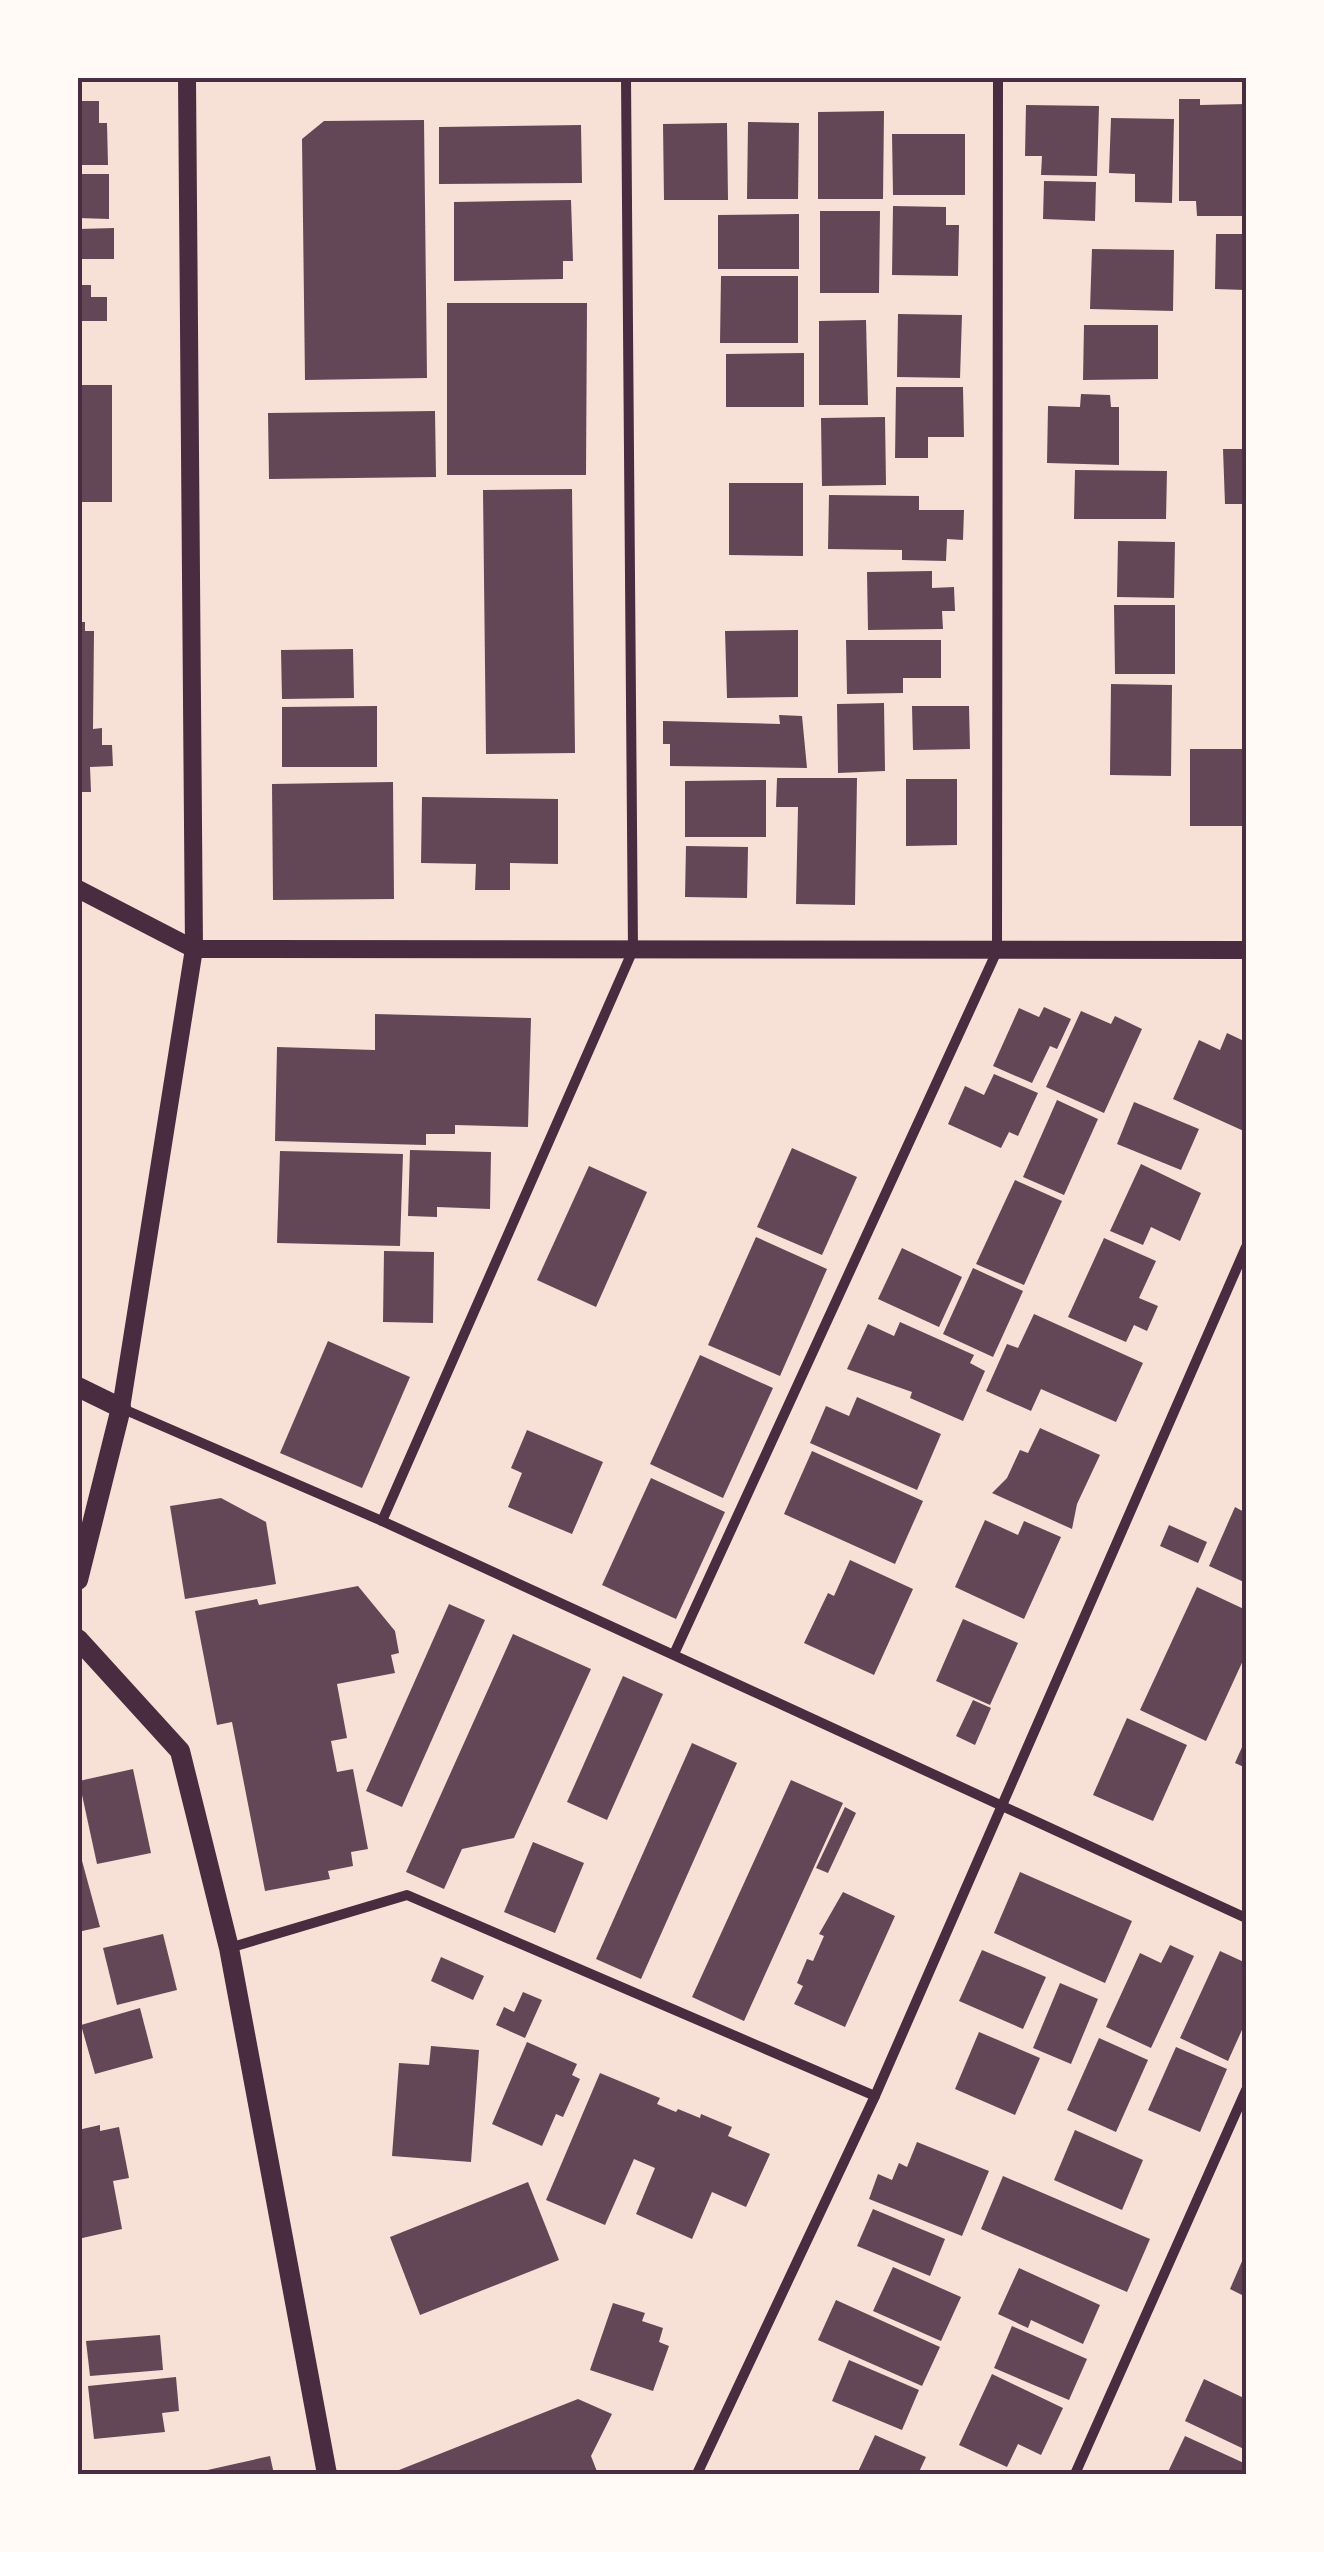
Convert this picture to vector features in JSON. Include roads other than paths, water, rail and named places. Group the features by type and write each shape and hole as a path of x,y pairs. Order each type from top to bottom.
{"main road":[{"path":"78,1387 121,1408 78,1580"},
{"path":"78,1640 180,1750 229,1948 327,2474"}],"street":[{"path":"188,78 194,949 121,1408 382,1521 1246,1918"},
{"path":"382,1521 633,950 626,78"},
{"path":"674,1654 997,951 998,78"},
{"path":"78,890 194,949 1246,950"},
{"path":"697,2474 875,2096 1246,1246"},
{"path":"229,1948 407,1895 875,2096"},
{"path":"1075,2474 1246,2090"}]}
